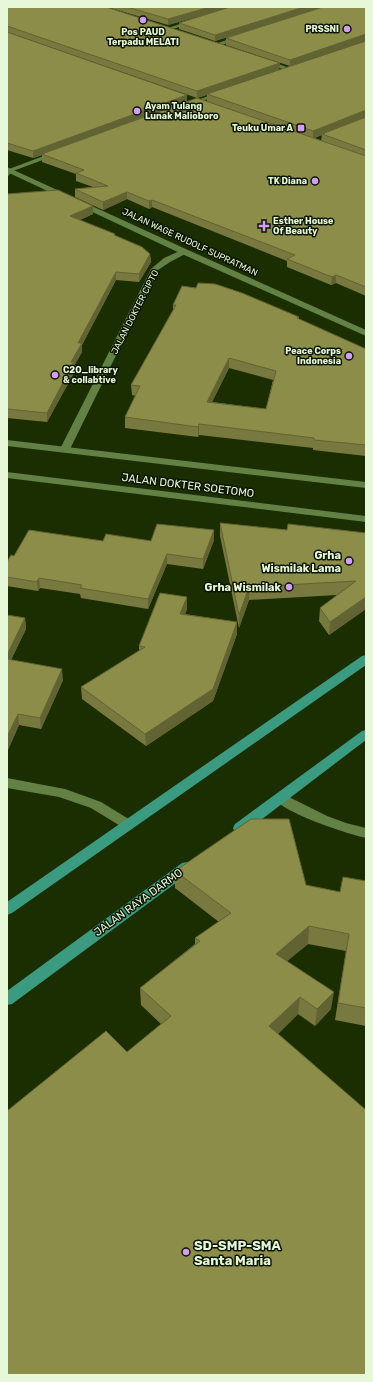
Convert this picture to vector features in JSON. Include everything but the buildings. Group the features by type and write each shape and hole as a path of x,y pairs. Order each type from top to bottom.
{"main road":[{"path":"7,909 366,659"},
{"path":"230,836 366,734"},
{"name":"JALAN RAYA DARMO","path":"7,999 198,859"}],"street":[{"path":"168,29 202,19"},
{"path":"160,27 181,34"},
{"path":"215,45 247,35"},
{"path":"208,43 223,47"},
{"path":"260,60 290,70"},
{"path":"276,75 297,68"},
{"path":"181,107 232,90"},
{"path":"181,97 203,104"},
{"path":"8,171 60,152"},
{"name":"JALAN WAGE RUDOLF SUPRATMAN","path":"8,171 366,333"},
{"name":"JALAN DOKTER CIPTO","path":"65,449 155,269 167,260 185,252"},
{"name":"JALAN DOKTER SOETOMO","path":"7,443 366,485"},
{"name":"JALAN DOKTER SOETOMO","path":"7,475 366,519"},
{"path":"7,783 60,792 96,805 127,826"},
{"path":"281,798 313,817 350,830 366,833"}],"place":[{"name":"Pos PAUD Terpadu MELATI","path":"143,20"},
{"name":"PRSSNI","path":"347,29"},
{"name":"Ayam Tulang Lunak Malioboro","path":"137,111"},
{"name":"Teuku Umar A","path":"301,128"},
{"name":"TK Diana","path":"315,181"},
{"name":"Esther House Of Beauty","path":"264,226"},
{"name":"Peace Corps Indonesia","path":"349,356"},
{"name":"C2O_library & collabtive","path":"55,375"},
{"name":"Grha Wismilak Lama","path":"349,561"},
{"name":"Grha Wismilak","path":"289,587"},
{"name":"SD-SMP-SMA Santa Maria","path":"186,1252"}]}
